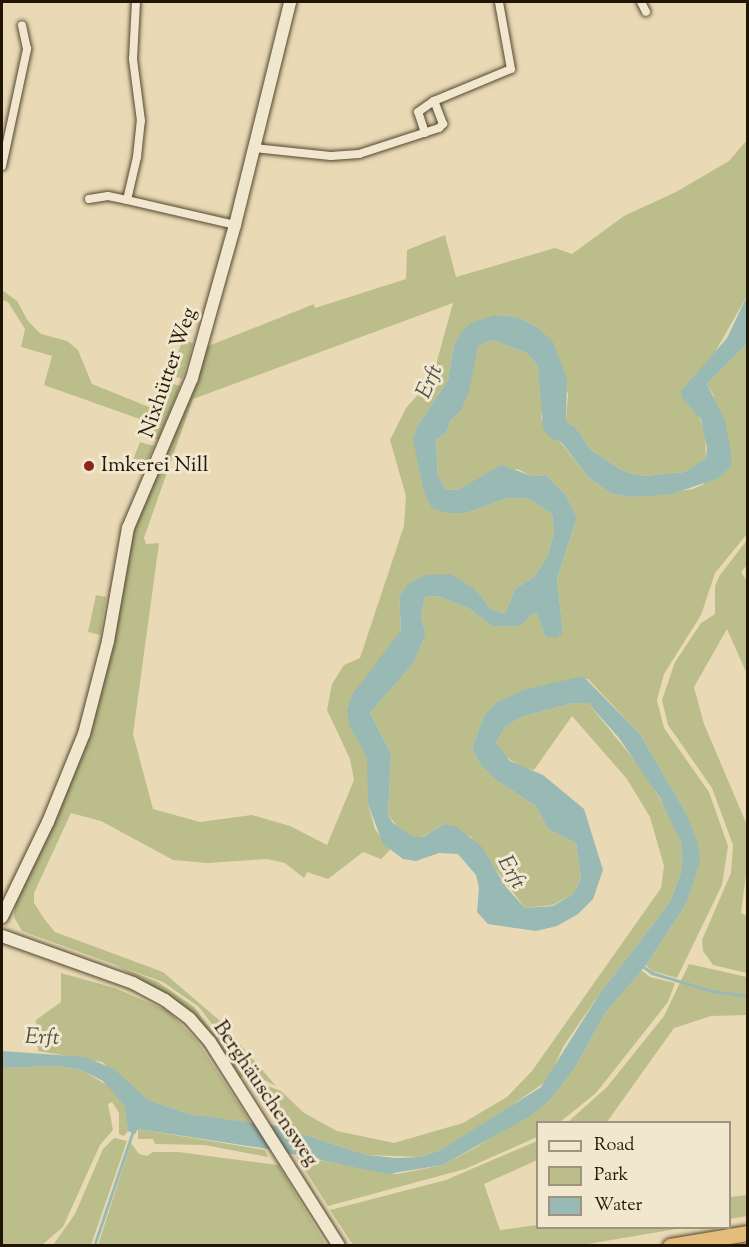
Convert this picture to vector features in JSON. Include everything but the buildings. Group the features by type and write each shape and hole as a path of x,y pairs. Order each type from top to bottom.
{"highway":[{"path":"670,1245 747,1233"}],"main road":[{"name":"Nixhütter Weg","path":"2,916 76,756 108,641 128,528 192,378 235,225 290,2"},
{"name":"Berghäuschensweg","path":"2,936 133,983 165,1000 200,1030 286,1159 339,1245"}],"street":[{"path":"127,200 141,121 133,59 136,2"},
{"path":"425,133 418,112 434,101 511,69 499,2"},
{"path":"641,2 646,12"},
{"path":"2,165 27,49 22,26"},
{"path":"254,148 331,156 383,148 425,133 442,124 434,101"},
{"path":"89,199 108,196 235,225"}],"green space":[{"path":"747,140 747,296 686,403 695,407 705,431 706,458 696,467 685,472 643,476 623,471 590,449 577,429 566,421 568,394 537,327 517,317 495,315 453,347 448,380 418,425 424,492 466,513 508,498 529,499 552,514 554,532 547,557 535,576 515,589 505,614 491,609 475,589 399,597 401,630 350,727 368,758 368,804 375,829 390,850 381,859 363,852 328,879 307,872 304,878 285,863 267,859 207,863 173,860 101,821 71,813 34,893 34,903 45,920 55,932 163,972 219,1020 276,1086 248,1072 199,1007 163,982 22,931 14,917 15,904 114,641 134,530 206,347 314,304 315,308 406,279 407,250 445,235 456,277 555,248 572,254 624,216 676,192 729,161","holes":["453,303 432,379 406,408 390,440 406,496 404,526 360,658 344,665 332,684 327,710 350,759 354,780 327,845 290,826 252,815 200,822 153,809 133,734 159,543 146,544 144,538 193,399"]},
{"path":"2,290 17,301 28,321 41,334 67,341 78,350 92,384 154,409 166,382 180,386 158,440 143,435 148,422 44,385 52,356 21,347 25,329 8,302 2,300"},
{"path":"183,340 193,343 182,379 169,374"},
{"path":"492,340 527,353 538,366 543,402 541,418 589,478 612,494 633,497 693,489 704,484 714,396 707,384 747,344 747,534 715,573 701,615 664,674 657,700 664,728 709,792 728,846 722,885 677,978 652,971 646,965 686,904 686,813 640,734 588,679 523,690 484,716 472,748 480,764 496,780 536,806 548,829 576,843 581,879 573,894 553,905 525,908 471,837 444,824 422,837 412,837 401,831 388,815 391,754 370,713 412,665 426,635 421,616 425,597 438,596 468,608 492,626 519,626 533,613 537,614 545,636 563,633 557,579 577,517 566,495 546,475 532,476 517,469 460,489 446,490 438,477 436,440 447,432 450,421 461,411 478,346"},
{"path":"140,442 154,446 142,471 130,468"},
{"path":"747,540 747,565 741,572 747,581 747,674 727,629 694,687 704,724 747,825 747,867 741,913 747,916 747,973 713,965 703,951 702,940 731,873 733,845 712,788 668,725 662,700 675,662 701,623 715,614 715,586 720,575"},
{"path":"96,595 106,597 100,635 88,632"},
{"path":"573,703 588,703 644,772 674,823 681,842 682,869 670,902 600,993 563,1047 548,1080 491,1120 441,1150 420,1157 367,1155 277,1126 252,1080 281,1091 304,1113 337,1131 394,1143 463,1123 507,1097 532,1071 661,888 664,866 650,817 627,779 572,716 534,770 521,767 501,753 496,743 505,727 521,717"},
{"path":"689,964 747,977 747,1015 711,1016 674,1028 608,1121 569,1121 607,1087 664,1016"},
{"path":"116,965 158,982 194,1007 245,1075 239,1079 175,1001"},
{"path":"641,970 650,977 675,983 668,1002 596,1093 561,1121 536,1121 536,1137 465,1169 328,1206 296,1156 397,1174 443,1165 475,1148 549,1101 575,1068 605,1013"},
{"path":"61,973 115,988 168,1011 197,1041 251,1123 189,1114 148,1100 102,1062 38,1051 36,1020 61,1002"},
{"path":"56,1066 81,1070 111,1087 126,1107 128,1131 124,1136 119,1134 119,1113 112,1102 108,1104 113,1130 100,1145 63,1227 42,1245 2,1245 2,1068"},
{"path":"138,1129 265,1150 268,1157 205,1145 155,1144 153,1139 138,1139"},
{"path":"114,1138 127,1141 91,1245 53,1245 75,1214 103,1149"},
{"path":"536,1141 536,1160 484,1184 500,1230 536,1225 536,1229 676,1229 582,1245 353,1245 330,1210 446,1180"},
{"path":"131,1143 139,1154 147,1156 153,1152 178,1152 278,1165 326,1245 98,1245"},
{"path":"747,1195 747,1216 731,1219 731,1197"}],"water":[{"path":"747,296 747,344 707,384 725,420 730,447 732,465 719,478 672,494 633,497 612,494 589,478 561,442 550,438 543,428 538,366 527,353 492,340 478,346 469,391 461,411 450,421 447,432 436,440 438,476 446,490 460,489 501,465 532,476 546,475 566,495 577,517 557,579 563,633 556,638 545,636 537,614 533,613 520,626 492,626 468,608 438,596 425,597 421,616 426,635 412,665 370,713 391,754 388,815 393,823 413,837 423,837 444,824 457,827 482,847 506,887 525,908 553,906 573,894 581,879 576,843 548,829 536,806 496,780 480,764 472,748 484,716 496,703 523,690 583,676 640,734 686,813 698,844 700,862 686,904 646,965 605,1013 575,1068 549,1101 530,1116 443,1165 387,1174 268,1149 138,1129 135,1134 128,1131 125,1106 103,1081 81,1070 57,1066 2,1068 2,1051 85,1057 114,1069 148,1100 189,1114 277,1126 367,1155 397,1158 420,1157 441,1150 541,1087 600,993 670,902 682,869 681,842 660,798 619,738 588,703 573,703 521,717 505,727 496,743 510,761 543,775 584,809 603,870 593,899 578,914 557,926 536,931 488,924 477,912 479,888 476,875 458,854 439,853 416,861 403,859 383,844 368,804 367,758 350,727 347,711 352,695 401,630 399,597 408,584 425,575 450,574 475,589 491,609 505,614 515,589 535,576 547,557 554,532 552,514 529,499 508,498 466,513 447,513 432,508 424,492 413,440 418,425 448,380 453,348 461,332 471,323 495,315 517,317 537,327 553,342 567,379 566,421 577,429 590,449 623,471 643,476 685,472 706,458 707,448 701,419 683,399 681,391 727,338"}],"waterway":[{"path":"641,965 652,973 712,991 748,996"},
{"path":"94,1246 133,1131"}],"place":[{"name":"Imkerei Nill","path":"89,466"}],"water label":[{"name":"Erft","path":"431,382"},
{"name":"Erft","path":"510,873"},
{"name":"Erft","path":"42,1039"}]}
